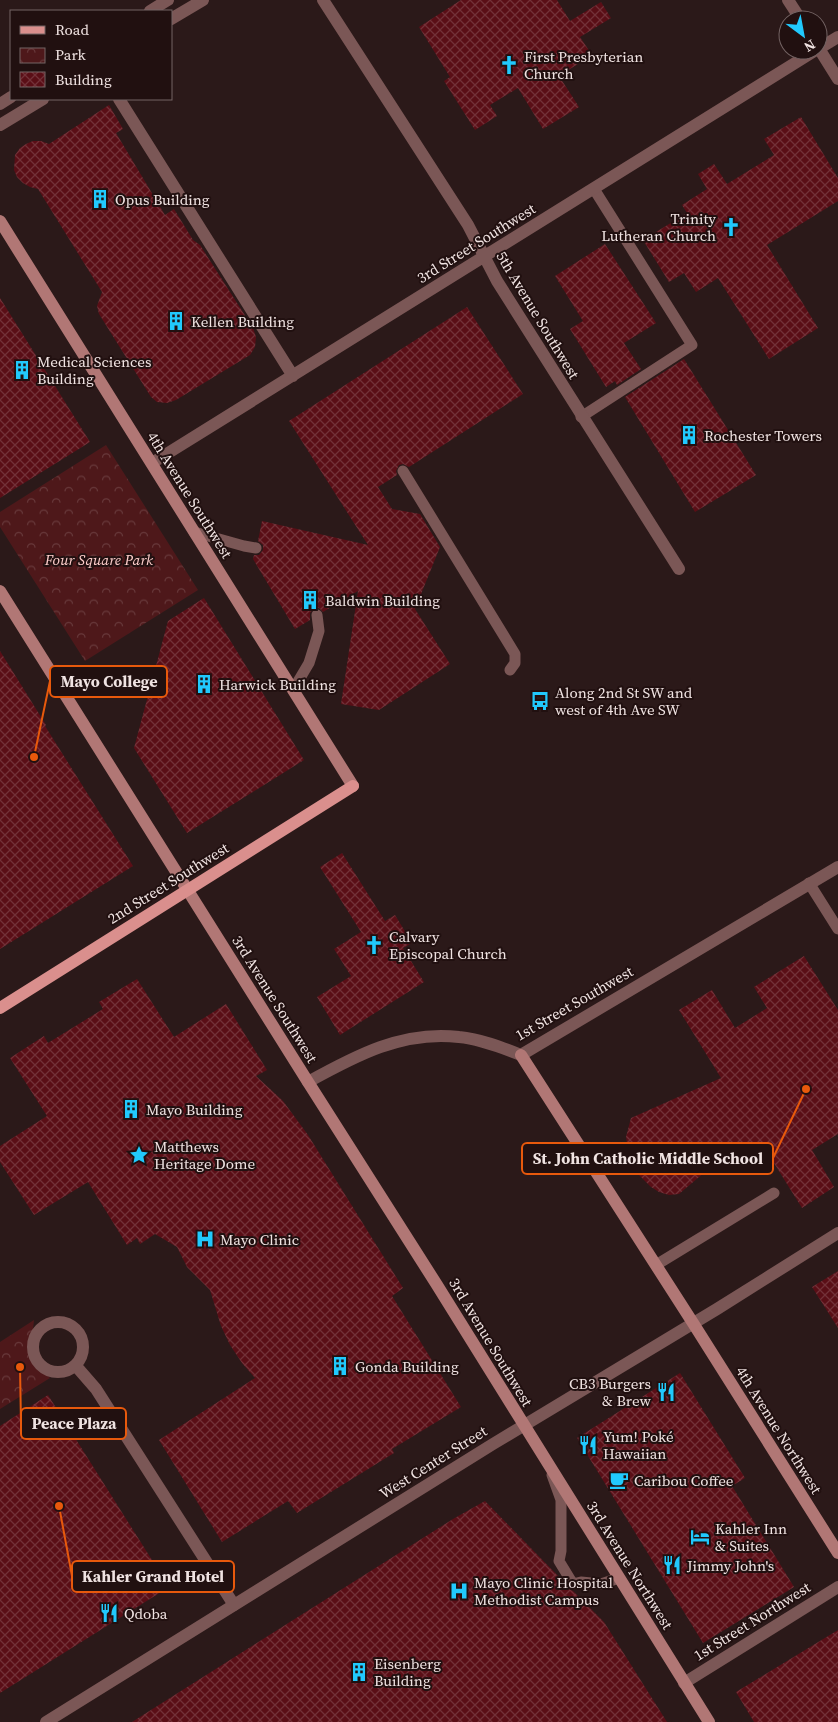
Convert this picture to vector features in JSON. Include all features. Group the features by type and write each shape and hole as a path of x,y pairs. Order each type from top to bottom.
{"main road":[{"name":"4th Avenue Southwest","path":"0,221 353,786"},
{"name":"3rd Avenue Southwest","path":"0,590 432,1277 523,1426"},
{"name":"2nd Street Southwest","path":"0,1008 353,786"},
{"path":"521,1055 693,1323"},
{"name":"4th Avenue Northwest","path":"693,1323 838,1553"},
{"name":"3rd Avenue Northwest","path":"523,1426 708,1722"}],"street":[{"path":"152,10 168,0"},
{"path":"172,19 203,0"},
{"name":"5th Avenue Southwest","path":"323,0 468,225 497,281 581,417 679,569"},
{"name":"3rd Street Southwest","path":"152,463 800,60"},
{"path":"825,60 838,79"},
{"path":"0,125 41,100"},
{"path":"120,100 293,376"},
{"name":"1st Street Southwest","path":"308,1082 364,1052 421,1036 460,1037 480,1041 521,1055 838,867"},
{"name":"West Center Street","path":"46,1722 523,1426 838,1234"},
{"path":"53,1322 72,1326 80,1334 84,1342 81,1358 76,1366 61,1373 46,1370 37,1362 33,1354 32,1346 36,1334 53,1322"},
{"path":"76,1366 96,1389 234,1605"},
{"name":"1st Street Northwest","path":"684,1682 838,1587"}],"lane":[{"path":"581,417 692,345 594,189"},
{"path":"403,471 515,654 516,663 510,670"},
{"path":"194,532 256,548"},
{"path":"293,690 309,663 319,631 318,615"},
{"path":"809,883 838,929"},
{"path":"656,1265 774,1193"},
{"path":"549,1467 561,1500 561,1551 559,1561 573,1584 581,1582 601,1584 619,1578"}],"green space":[{"name":"Four Square Park","path":"106,445 198,590 85,661 0,527 0,512"},
{"path":"34,1320 30,1357 50,1378 0,1409 0,1342"}],"building":[{"name":"First Presbyterian Church","path":"461,0 557,0 570,21 601,2 611,18 580,37 592,55 559,76 579,107 543,129 518,88 490,105 497,116 475,130 444,81 450,77 419,27"},
{"path":"109,105 123,129 116,133 165,215 174,209 193,240 200,245 253,328 256,337 255,347 250,355 176,400 167,403 157,402 151,397 99,314 97,306 102,292 38,189 23,183 17,177 14,170 15,155 20,148 33,141 49,144"},
{"name":"Trinity Lutheran Church","path":"801,117 838,178 838,201 767,245 818,328 769,359 718,278 696,292 684,273 669,282 643,240 687,213 682,205 707,189 698,174 714,164 727,184 774,155 764,139"},
{"path":"605,244 656,323 624,343 641,369 617,385 615,381 606,387 570,329 583,321 555,276"},
{"name":"Medical Sciences Building","path":"0,298 90,442 0,498"},
{"path":"467,307 523,394 409,467 403,464 399,465 396,471 397,475 378,487 392,509 420,514 440,547 415,609 450,664 379,710 341,704 358,591 323,612 319,608 313,609 310,613 310,620 295,629 253,559 254,555 259,555 263,550 263,545 258,541 262,521 368,545 289,421"},
{"name":"Rochester Towers","path":"684,359 756,475 695,512 625,397"},
{"name":"Harwick Building","path":"204,598 304,760 187,833 134,748 168,621"},
{"path":"0,651 133,866 0,949"},
{"name":"Calvary Episcopal Church","path":"342,853 385,921 395,915 412,943 403,948 424,982 340,1035 317,997 351,976 334,949 361,932 320,867"},
{"path":"804,956 838,1010 838,1134 812,1150 834,1187 802,1208 772,1160 758,1168 753,1159 742,1158 731,1150 679,1194 669,1195 651,1187 639,1175 629,1157 626,1137 631,1118 721,1078 679,1010 712,990 735,1028 767,1008 754,987"},
{"name":"Mayo Clinic","path":"137,979 174,1037 226,1004 267,1070 256,1076 283,1101 308,1135 403,1288 392,1296 461,1407 392,1449 394,1453 297,1513 288,1501 222,1542 159,1440 255,1378 230,1345 221,1326 210,1290 187,1267 177,1247 155,1234 140,1244 137,1238 127,1245 88,1182 34,1215 0,1162 0,1146 47,1116 10,1058 44,1036 48,1043 103,1009 99,1002"},
{"path":"838,1271 838,1328 812,1287"},
{"name":"Kahler Inn & Suites","path":"680,1373 745,1478 732,1486 794,1587 703,1643 577,1438"},
{"path":"48,1395 169,1587 0,1693 0,1426"},
{"name":"Mayo Clinic Hospital Methodist Campus","path":"485,1501 561,1579 567,1588 573,1591 604,1622 667,1722 132,1722 453,1519"},
{"path":"838,1630 838,1722 754,1722 736,1692"}],"place":[{"name":"First Presbyterian Church","path":"509,65"},
{"name":"Opus Building","path":"100,199"},
{"name":"Trinity Lutheran Church","path":"731,227"},
{"name":"Kellen Building","path":"176,321"},
{"name":"Medical Sciences Building","path":"22,370"},
{"name":"Rochester Towers","path":"689,435"},
{"name":"Baldwin Building","path":"310,600"},
{"name":"Harwick Building","path":"204,684"},
{"name":"Along 2nd St SW and west of 4th Ave SW","path":"540,701"},
{"name":"Mayo College","path":"34,757"},
{"name":"Calvary Episcopal Church","path":"374,945"},
{"name":"St. John Catholic Middle School","path":"806,1089"},
{"name":"Mayo Building","path":"131,1109"},
{"name":"Matthews Heritage Dome","path":"139,1155"},
{"name":"Mayo Clinic","path":"205,1239"},
{"name":"Gonda Building","path":"340,1366"},
{"name":"Peace Plaza","path":"20,1367"},
{"name":"CB3 Burgers & Brew","path":"666,1392"},
{"name":"Yum! Poké Hawaiian","path":"588,1445"},
{"name":"Caribou Coffee","path":"619,1480"},
{"name":"Kahler Grand Hotel","path":"59,1506"},
{"name":"Kahler Inn & Suites","path":"700,1537"},
{"name":"Jimmy John's","path":"672,1565"},
{"name":"Mayo Clinic Hospital Methodist Campus","path":"459,1591"},
{"name":"Qdoba","path":"109,1613"},
{"name":"Eisenberg Building","path":"359,1672"}]}
